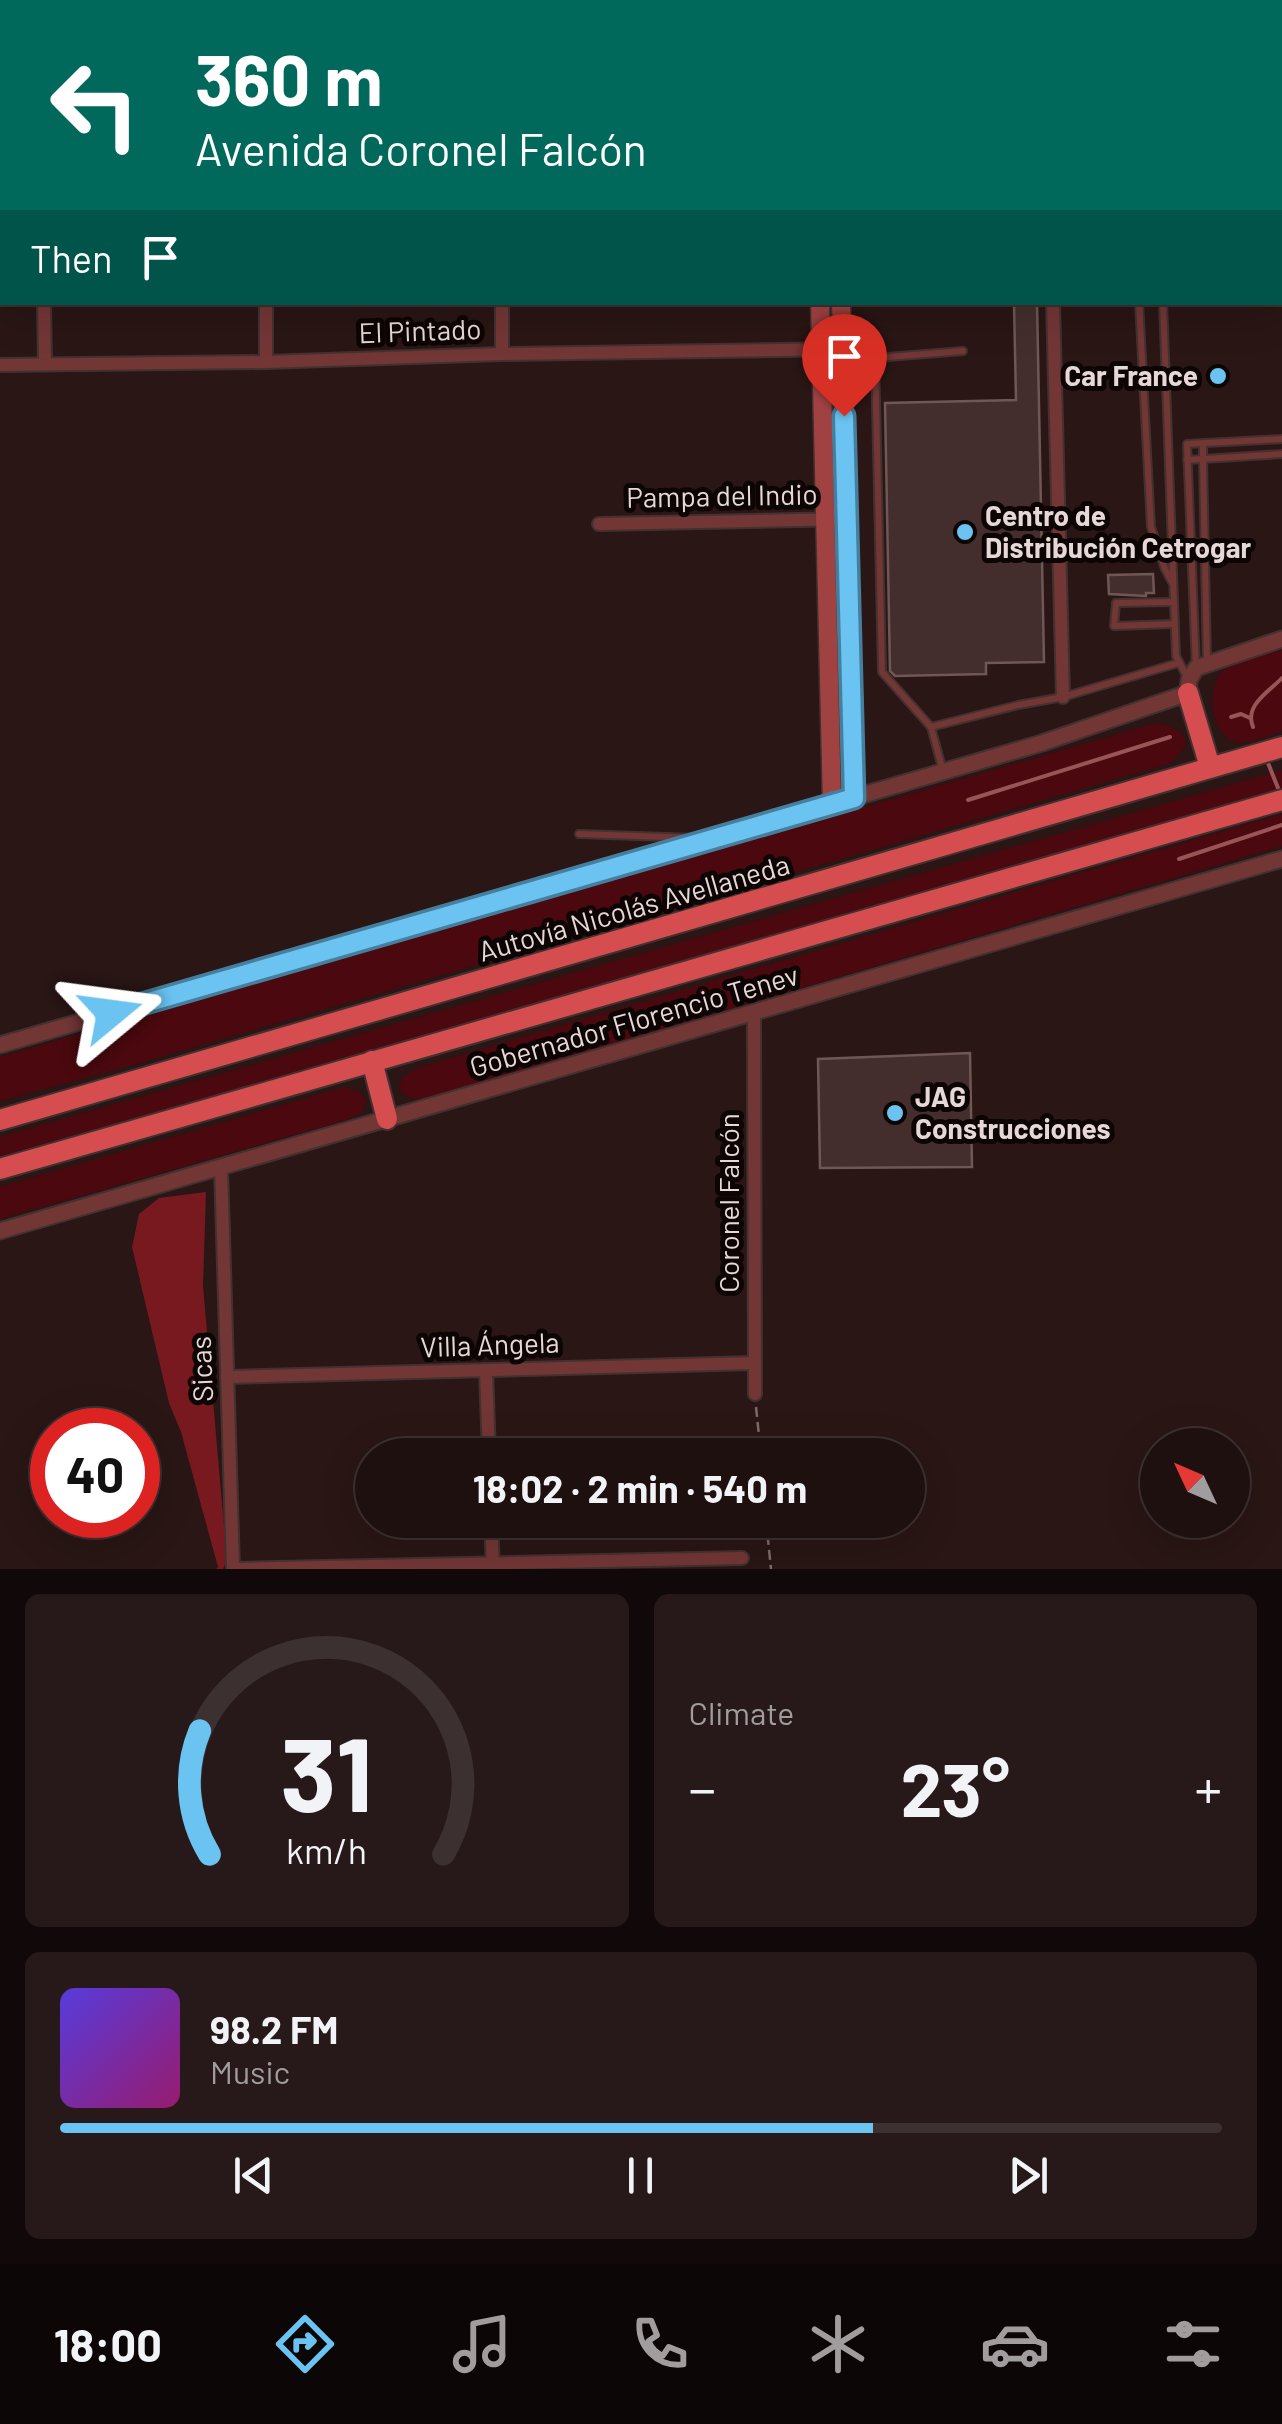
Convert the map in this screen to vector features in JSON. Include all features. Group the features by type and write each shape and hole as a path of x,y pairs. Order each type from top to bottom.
{"highway":[{"path":"1195,676 1210,767"},
{"name":"Autovía Nicolás Avellaneda","path":"0,1120 1282,747"},
{"path":"0,1169 1282,800"},
{"path":"372,1061 387,1119"}],"main road":[{"path":"820,305 832,804"},
{"path":"841,305 854,798"}],"street":[{"path":"44,305 45,364"},
{"path":"266,305 266,362"},
{"path":"502,305 502,354"},
{"path":"1053,305 1063,697"},
{"name":"El Pintado","path":"0,364 266,362 842,348"},
{"name":"Pampa del Indio","path":"599,524 846,518"},
{"path":"0,1045 1042,743 1282,639"},
{"name":"Gobernador Florencio Tenev","path":"0,1230 1282,859"},
{"name":"Coronel Falcón","path":"754,1012 755,1394"},
{"name":"Sicas","path":"221,1167 233,1569"},
{"name":"Villa Ángela","path":"227,1377 754,1363"},
{"path":"486,1370 488,1438"},
{"path":"492,1538 493,1566"},
{"path":"233,1569 742,1558"}],"lane":[{"path":"1139,305 1151,527 1173,582"},
{"path":"1163,305 1176,656 1178,663 1195,676"},
{"path":"943,772 931,727 882,672 876,358 963,351"},
{"path":"1195,676 1187,444 1282,439"},
{"path":"1195,676 1205,543 1203,443"},
{"path":"1187,460 1282,454"},
{"path":"1172,544 1205,543"},
{"path":"1174,602 1116,603 1114,626 1174,624"},
{"path":"931,727 1063,697 1178,663"},
{"path":"579,834 718,839"}],"path":[{"path":"755,1394 759,1438"},
{"path":"768,1538 771,1569"}],"shaded area":[{"path":"1282,650 1282,731 1246,742 1227,738 1214,710 1217,679 1235,663"},
{"path":"1156,723 1174,729 1184,738 1183,750 1168,764 0,1101 0,1057"},
{"path":"1282,770 1282,790 0,1156 0,1137"},
{"path":"1282,814 1282,846 425,1099 409,1098 399,1087 403,1077 417,1068"},
{"path":"344,1087 360,1092 367,1102 361,1113 346,1120 0,1219 0,1187"},
{"path":"206,1192 203,1286 227,1560 223,1569 216,1569 181,1432 169,1403 132,1247 139,1214 159,1198"}],"building":[{"name":"Centro de Distribución Cetrogar","path":"1014,305 1037,305 1044,662 986,663 986,674 895,676 890,671 885,403 1016,400"},
{"path":"1153,574 1154,593 1109,594 1108,575"},
{"name":"JAG Construcciones","path":"970,1053 972,1167 820,1168 818,1059"}],"waterway":[{"path":"1253,727 1255,706 1282,678"},
{"path":"1231,717 1241,714 1250,718"},
{"path":"968,800 1170,737"},
{"path":"1266,758 1278,788"},
{"path":"1179,859 1282,825"}],"place":[{"name":"Car France","path":"1218,376"},
{"name":"Centro de Distribución Cetrogar","path":"965,532"},
{"name":"JAG Construcciones","path":"895,1113"}],"route":[{"path":"111,1013 854,798 844,416"}]}
